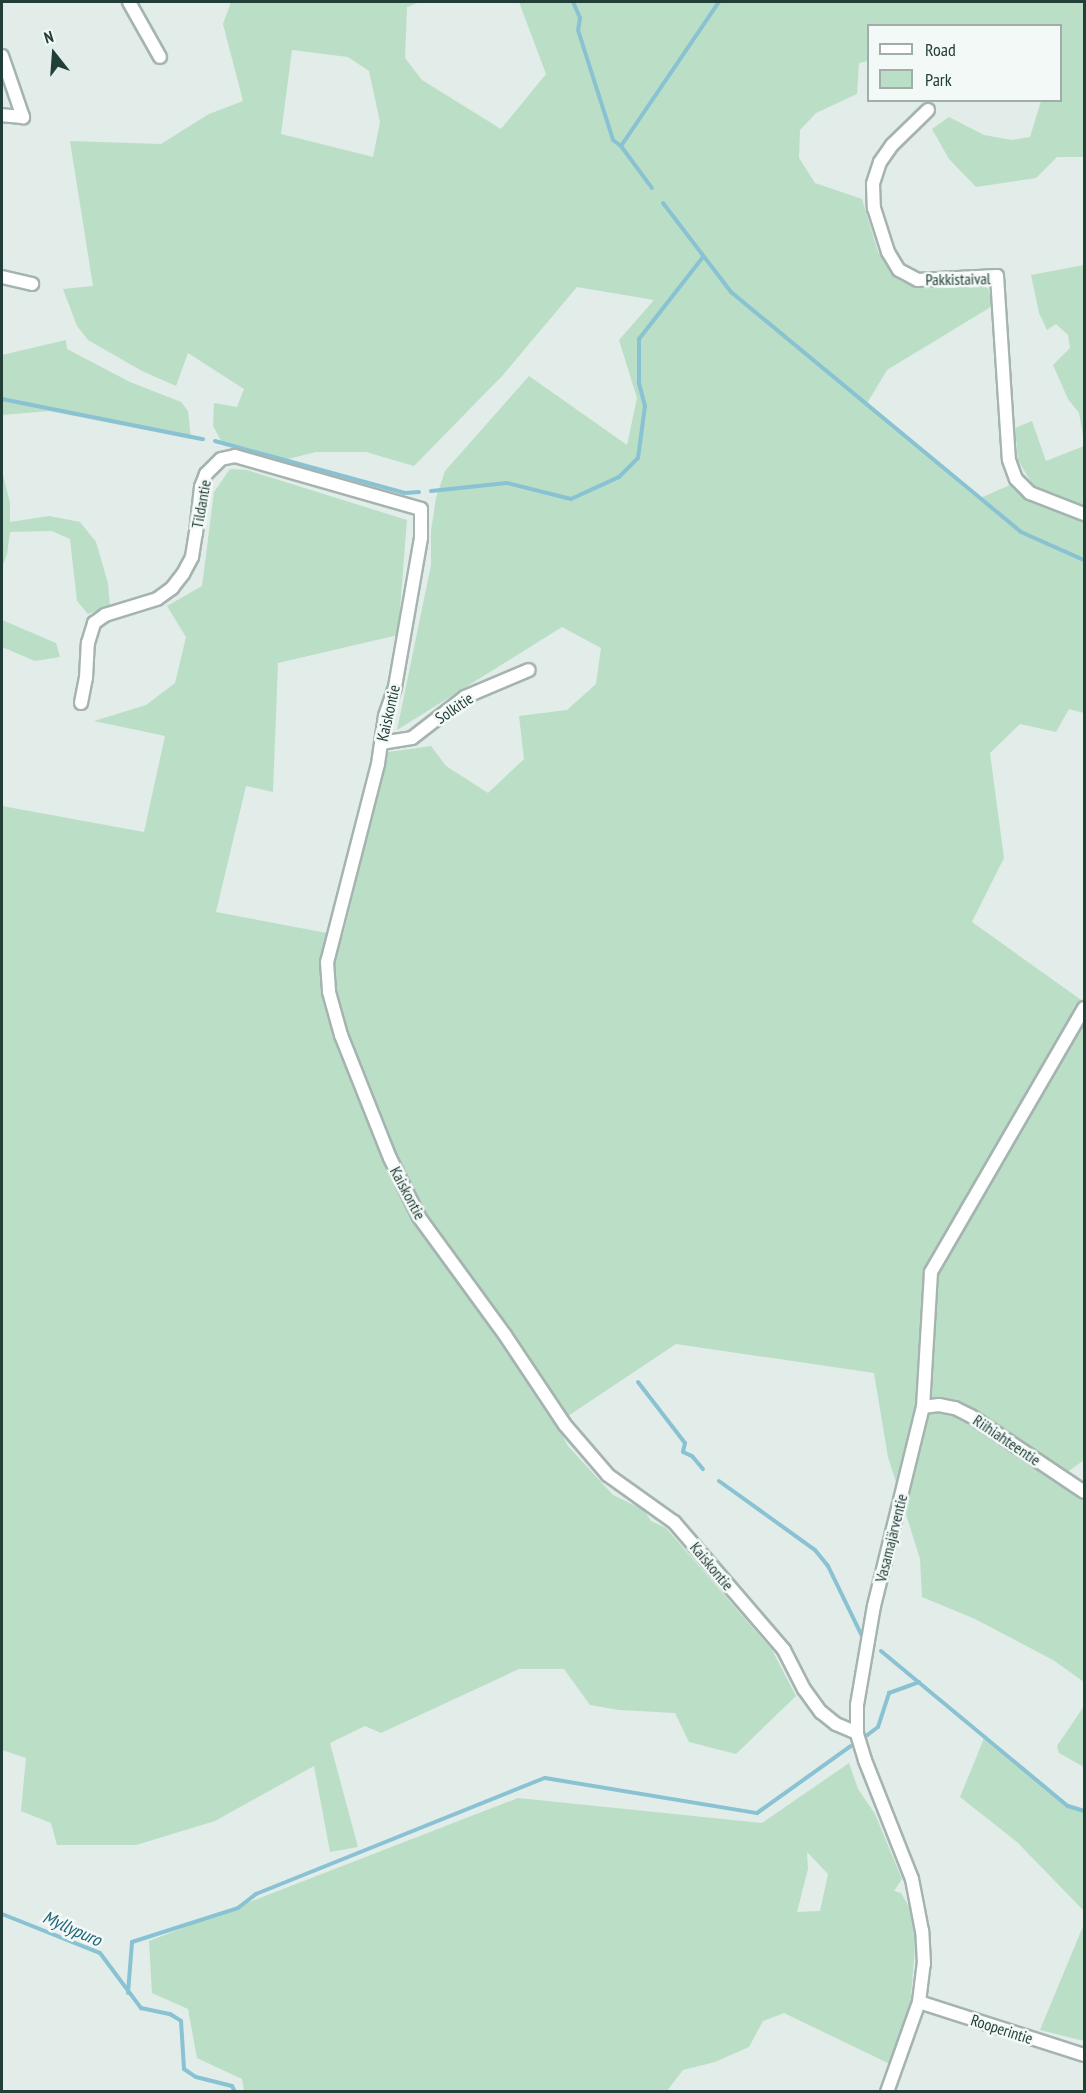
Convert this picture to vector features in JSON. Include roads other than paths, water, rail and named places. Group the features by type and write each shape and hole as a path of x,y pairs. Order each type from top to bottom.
{"street":[{"path":"129,2 160,57"},
{"path":"2,56 23,117 2,115"},
{"name":"Pakkistaival","path":"928,110 892,145 880,162 873,184 874,208 888,252 899,270 918,280 998,276 1009,460 1016,479 1030,493 1084,514"},
{"path":"2,277 32,284"},
{"name":"Tildantie","path":"81,704 86,678 88,643 94,623 105,615 157,599 172,588 183,574 194,545 201,487 206,474 221,459 235,456 421,509"},
{"name":"Kaiskontie","path":"421,509 421,538 410,612 378,764 327,962 326,977 332,1012 340,1035 419,1217 505,1335 565,1425 608,1475 674,1522 690,1539 784,1650 804,1689 820,1712 836,1724 857,1732"},
{"name":"Solkitie","path":"381,743 412,738 465,697 529,670"},
{"name":"Vasamajärventie","path":"887,2091 919,2002 924,1964 922,1931 912,1879 874,1784 857,1732 857,1705 874,1606 923,1407 931,1272 1084,1008"},
{"name":"Riihiahteentie","path":"923,1407 939,1405 955,1408 971,1416 1084,1492"},
{"name":"Rooperintie","path":"919,2002 1084,2055"}],"waterway":[{"path":"573,2 580,18 578,30 613,140 621,146 652,188"},
{"path":"621,146 719,2"},
{"path":"663,203 731,292 1021,532 1084,560"},
{"path":"431,491 507,483 571,499 619,477 638,458 645,406 639,383 639,339 703,257"},
{"path":"2,399 203,439"},
{"path":"215,441 405,493 419,492"},
{"path":"638,1382 685,1443 683,1452 692,1456 703,1469"},
{"path":"719,1481 815,1550 828,1566 861,1634"},
{"path":"881,1651 1068,1806 1084,1811"},
{"path":"866,1736 878,1727 889,1693 919,1682"},
{"path":"128,1993 132,1942 238,1908 256,1894 545,1778 757,1813 851,1746"},
{"name":"Myllypuro","path":"2,1914 100,1953 141,2008 170,2014 181,2021 184,2069 196,2077 232,2086 235,2092"}]}
